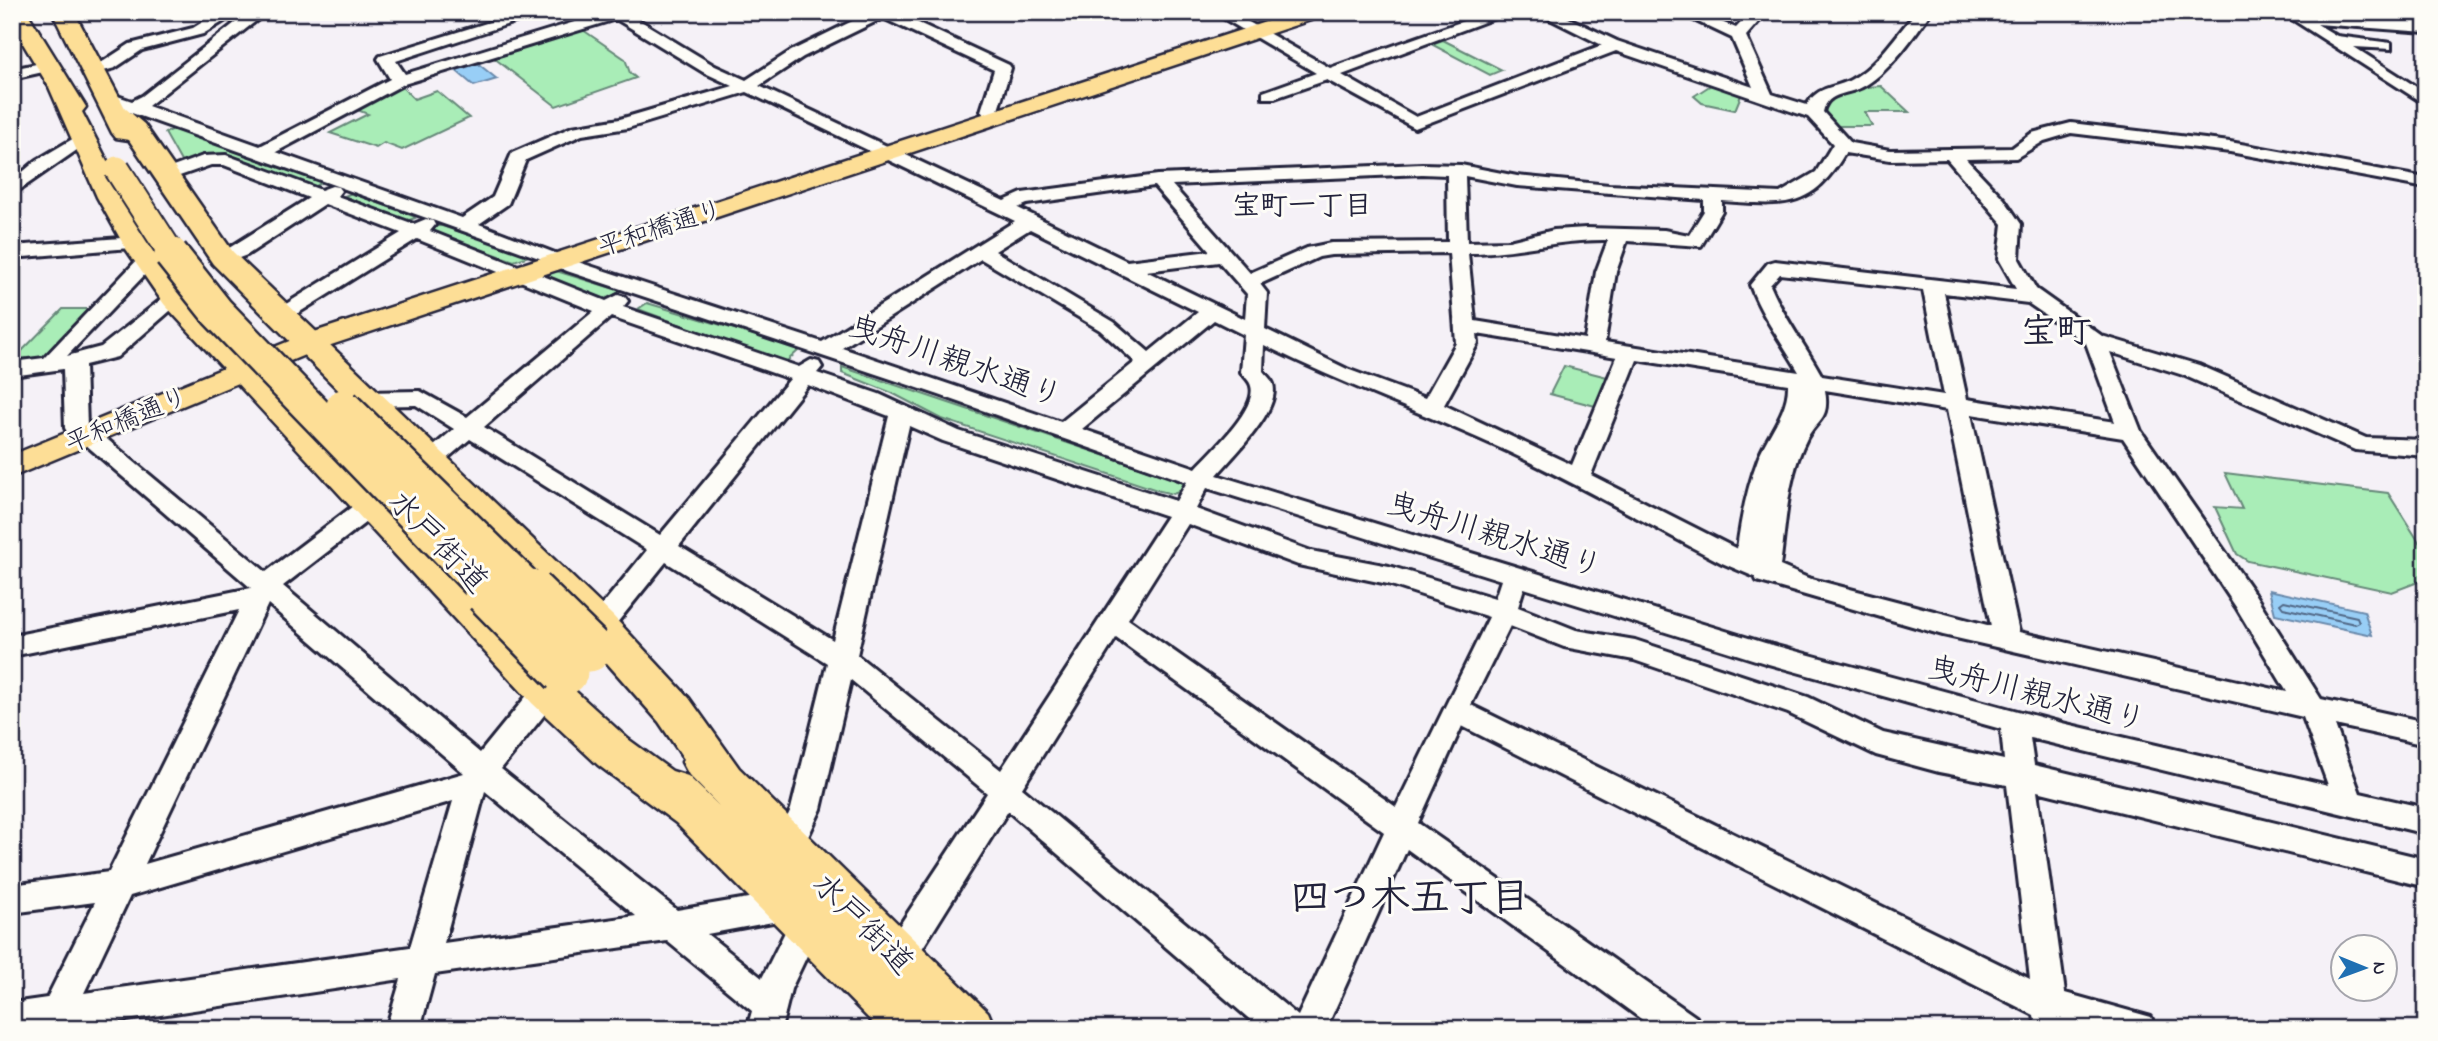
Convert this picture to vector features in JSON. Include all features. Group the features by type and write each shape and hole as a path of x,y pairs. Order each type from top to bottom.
{"highway":[{"name":"水戸街道","path":"16,12 53,78 141,169 173,257 217,312 575,660 705,793 798,913 914,1029"},
{"path":"46,12 60,36 92,69"},
{"path":"63,12 92,69 135,129 141,169 280,316 429,462 575,660"},
{"path":"53,78 81,139 141,252 175,298 370,506 575,660 674,710 705,793"},
{"name":"水戸街道","path":"705,793 788,846 970,1029"}],"main road":[{"name":"平和橋通り","path":"12,467 309,343 1316,12"}],"street":[{"path":"398,81 395,71 386,59 538,12"},
{"path":"1220,12 1415,123 1616,45"},
{"path":"1269,96 1504,12"},
{"path":"1004,208 1022,199 1158,180 1456,170 1517,181 1609,190 1789,198 1823,175 1841,147 1842,143 1814,113 1616,45 1543,12"},
{"path":"1684,12 1738,35 1765,97"},
{"path":"1738,35 1760,12"},
{"path":"1814,113 1818,101 1829,90 1860,82 1924,12"},
{"path":"92,69 109,65 136,47 190,33 222,16 264,13"},
{"path":"117,105 148,100 264,13"},
{"path":"262,152 398,81 616,13 689,59 890,152 1339,374 1431,408 1520,448 1757,569 1880,610 2426,734"},
{"path":"463,226 501,200 518,157 578,131 622,124 747,87 797,54 841,34 846,28 884,13 1003,68 989,111 995,117"},
{"path":"2293,15 2426,27"},
{"path":"2293,15 2426,100"},
{"path":"2332,41 2385,46"},
{"path":"16,71 53,78"},
{"name":"曳舟川親水通り","path":"117,105 262,152 559,260 1201,478 1791,660 2014,723 2426,821"},
{"path":"1841,147 1890,155 2016,153 2038,137 2071,128 2230,147 2426,183"},
{"path":"12,190 43,164 81,139"},
{"path":"1952,154 1997,203 2012,224 2010,259 2033,297 2095,340 2191,370 2314,426 2363,445 2424,449"},
{"path":"141,169 217,159 415,232 607,309 871,399 951,436 1182,513 1307,559 1389,575 1504,612 1573,640 1636,650 1798,705 1876,743 2426,873"},
{"path":"12,163 43,164"},
{"path":"1431,408 1467,343 1456,170"},
{"path":"898,957 1182,513 1201,478 1252,418 1262,400 1262,384 1252,372 1257,293 1158,180"},
{"path":"223,257 240,251 320,197 345,184"},
{"path":"1249,281 1322,250 1509,247 1554,236 1664,236 1694,242 1713,212 1713,195"},
{"path":"280,316 439,218"},
{"path":"403,1029 478,778 801,376 827,351 1029,221"},
{"path":"1594,346 1606,272 1619,235"},
{"path":"981,251 1107,326 1148,362"},
{"path":"12,252 141,252"},
{"path":"51,366 58,353 141,252"},
{"path":"1122,268 1135,263 1225,255"},
{"path":"1757,569 1761,486 1776,441 1785,423 1796,410 1805,380 1794,344 1772,315 1760,285 1775,268 2033,297"},
{"path":"1932,284 1955,404 2007,639"},
{"path":"429,462 607,309 638,287"},
{"path":"12,369 51,366 94,357 115,348 175,298"},
{"path":"1063,432 1211,312"},
{"path":"1465,326 2130,432"},
{"path":"2095,340 2130,432 2245,600 2310,707 2324,732 2349,803"},
{"path":"1578,479 1630,352"},
{"path":"74,361 76,428 85,437 478,778 676,925 767,1017"},
{"path":"365,399 420,398 844,660 900,702 1287,1029"},
{"path":"788,846 803,821 844,660 901,413"},
{"path":"12,646 262,591 370,506"},
{"path":"1309,1029 1404,828 1455,710 1504,612 1515,575"},
{"path":"54,1021 262,591"},
{"path":"1112,622 1684,1029"},
{"path":"1455,710 2051,1017 2139,1029"},
{"path":"2014,723 2018,775 2051,1017"},
{"path":"12,899 119,885 478,778"},
{"path":"12,1019 54,1021 423,960 676,925 798,913 767,1017"}],"green space":[{"path":"583,30 625,59 630,73 636,78 556,106 494,58"},
{"path":"1443,40 1502,70 1490,75 1431,44"},
{"path":"1714,83 1742,93 1735,110 1702,103 1694,96"},
{"path":"399,84 414,99 437,91 469,118 402,150 384,143 376,148 330,133 368,114 355,109"},
{"path":"1881,86 1909,112 1865,112 1872,126 1835,126 1822,111 1839,94"},
{"path":"178,127 325,180 313,188 229,157 210,155 183,165 165,133"},
{"path":"352,193 415,218 404,222 344,196"},
{"path":"435,226 532,255 514,261 430,231"},
{"path":"553,270 620,291 606,300 600,300 538,277"},
{"path":"647,303 799,350 786,362 778,361 638,309"},
{"path":"63,309 96,309 44,364 12,366 12,361"},
{"path":"1564,366 1611,378 1599,407 1550,394"},
{"path":"842,367 1169,477 1183,483 1184,490 1173,494 1160,491 942,419 892,393 842,373"},
{"path":"2225,473 2388,493 2426,553 2426,579 2392,592 2248,561 2237,554 2215,507 2242,509"}],"water":[{"path":"476,62 497,79 474,86 454,69"},
{"path":"2269,590 2364,611 2372,635 2275,614"}],"district":[{"name":"宝町一丁目","path":"1302,204"},
{"name":"宝町","path":"2056,330"},
{"name":"四つ木五丁目","path":"1410,896"}]}
